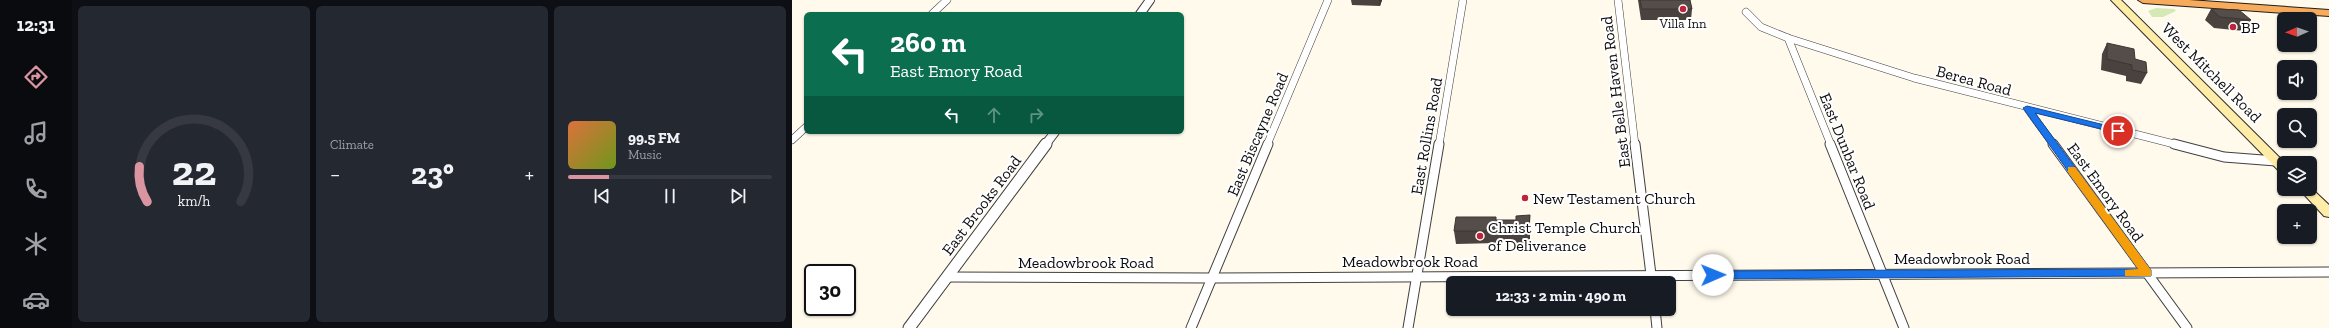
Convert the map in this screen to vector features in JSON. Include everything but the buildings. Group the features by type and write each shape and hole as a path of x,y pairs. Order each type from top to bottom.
{"highway":[{"path":"2143,0 2329,13"}],"main road":[{"name":"West Mitchell Road","path":"2116,0 2277,162"},
{"path":"2311,196 2329,213"}],"street":[{"path":"934,12 947,0"},
{"path":"1141,12 1150,0"},
{"name":"East Biscayne Road","path":"1192,328 1328,0"},
{"name":"East Rollins Road","path":"1408,328 1463,0"},
{"name":"East Belle Haven Road","path":"1618,0 1651,276"},
{"name":"Berea Road","path":"1746,12 1751,19 1761,27 1788,38 1914,78 2224,157 2277,165"},
{"name":"East Dunbar Road","path":"1788,38 1904,328"},
{"name":"East Emory Road","path":"2027,108 2187,328"},
{"path":"792,140 804,129"},
{"name":"East Brooks Road","path":"909,328 1053,134"},
{"name":"Meadowbrook Road","path":"1676,278 1882,273 2329,272"},
{"name":"Meadowbrook Road","path":"946,277 1212,278 1446,276"},
{"path":"1656,316 1657,328"}],"green space":[{"path":"2156,8 2174,9 2176,11 2163,17 2152,17 2148,11"}],"slow traffic":[{"path":"2072,170 2147,273 2129,273"}],"place":[{"name":"Villa Inn","path":"1683,9"},
{"name":"BP","path":"2233,27"},
{"name":"New Testament Church","path":"1525,198"},
{"name":"Christ Temple Church of Deliverance","path":"1480,236"}],"route":[{"path":"1713,275 1882,273 2147,273 2027,108 2118,131"}]}
